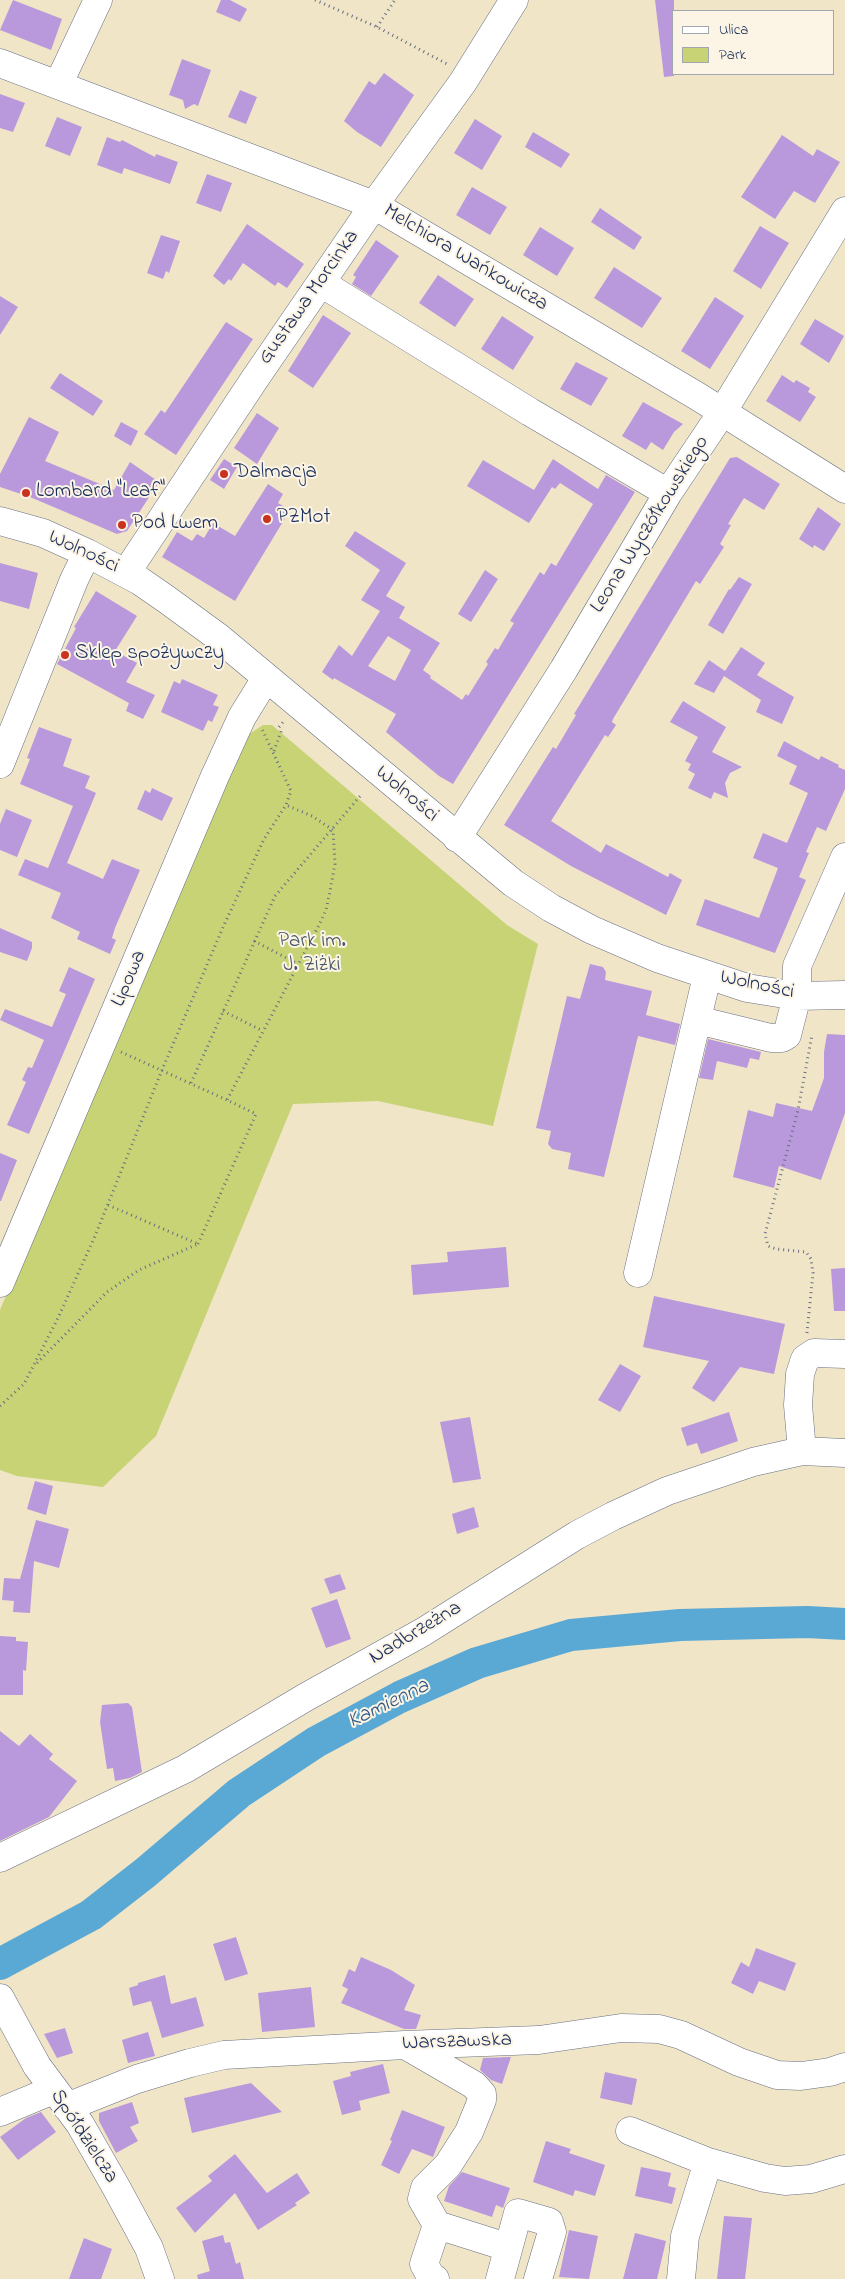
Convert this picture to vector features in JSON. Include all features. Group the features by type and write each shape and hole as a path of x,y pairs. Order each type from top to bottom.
{"street":[{"path":"58,85 98,0"},
{"name":"Gustawa Morcinka","path":"126,573 321,282 467,77 514,0"},
{"name":"Melchiora Wańkowicza","path":"0,63 374,205 723,411 845,489"},
{"name":"Leona Wyczółkowskiego","path":"457,838 564,669 668,493 723,411 845,211"},
{"path":"321,282 530,412 668,493"},
{"name":"Wolności","path":"0,521 43,533 87,553 126,573 188,615 457,838 513,883 551,908 592,930 657,958 747,988 797,996 845,995"},
{"path":"0,764 74,580 87,553"},
{"name":"Lipowa","path":"0,1283 215,776 242,717 266,678"},
{"path":"698,1015 782,1029 801,1027 797,996 797,966 845,857"},
{"path":"638,1273 707,976"},
{"path":"802,1451 798,1405 800,1374 805,1359 814,1353 845,1354"},
{"name":"Nadbrzeżna","path":"0,1858 185,1769 306,1697 423,1632 577,1536 613,1516 667,1491 745,1465 802,1451 845,1453"},
{"name":"Spółdzielcza","path":"0,1998 37,2066 80,2124 149,2248 160,2279"},
{"name":"Warszawska","path":"0,2112 60,2099 190,2063 224,2056 405,2045 539,2040 621,2028 659,2029 681,2035 739,2062 777,2075 800,2076 830,2072 845,2067"},
{"path":"405,2045 474,2085 482,2094 482,2100 469,2132 448,2165 425,2188 422,2199 437,2225 507,2247"},
{"path":"630,2131 708,2162 765,2178 785,2181 810,2180 845,2169"},
{"path":"681,2279 685,2236 708,2162"},
{"path":"500,2279 507,2247 518,2213 549,2222 552,2232 538,2279"},
{"path":"435,2279 431,2277 424,2264 437,2225"}],"path":[{"path":"315,0 377,27 444,61 467,77"},
{"path":"377,27 395,0"},
{"path":"0,1406 24,1384 34,1366 108,1205 162,1070 224,925 264,839 286,805 291,791 274,751 259,724"},
{"path":"274,751 282,729"},
{"path":"191,1083 275,896 361,794"},
{"path":"227,1100 326,910 335,864 332,830 312,816 286,805"},
{"path":"254,941 298,964"},
{"path":"223,1011 263,1031"},
{"path":"801,1027 798,1110 765,1234 768,1246 776,1249 806,1252 810,1259 812,1273 805,1359"},
{"path":"34,1366 107,1292 139,1270 198,1244 256,1114 102,1044"},
{"path":"108,1205 198,1244"}],"green space":[{"name":"Park im. J. Ziżki","path":"263,725 272,725 507,925 538,944 493,1126 378,1101 293,1104 156,1436 103,1487 17,1476 0,1470 0,1310 242,737 247,730 251,733"}],"building":[{"path":"13,0 62,19 51,50 0,30"},
{"path":"221,0 230,0 247,9 240,22 216,12"},
{"path":"655,0 674,0 674,10 672,10 672,75 674,76 664,77"},
{"path":"182,59 211,70 198,106 194,104 185,109 183,100 169,95"},
{"path":"384,73 414,95 381,147 357,132 344,121 369,81 375,85"},
{"path":"240,90 257,97 246,124 228,117"},
{"path":"0,94 25,103 13,132 0,128"},
{"path":"57,117 82,127 70,156 45,146"},
{"path":"475,119 502,136 482,170 454,153"},
{"path":"533,132 570,154 561,168 525,147"},
{"path":"782,135 813,156 817,149 840,162 815,203 794,191 775,219 741,197"},
{"path":"107,137 120,142 122,140 155,157 156,154 178,162 170,184 124,168 122,174 97,165"},
{"path":"207,174 232,183 221,212 196,203"},
{"path":"472,187 507,207 490,235 456,215"},
{"path":"600,208 642,237 634,250 591,222"},
{"path":"247,224 304,264 287,288 278,282 275,286 243,263 231,281 229,279 224,285 213,276"},
{"path":"760,226 789,243 761,289 733,271"},
{"path":"540,227 574,248 557,276 523,255"},
{"path":"161,235 180,241 169,273 166,271 163,279 147,273"},
{"path":"376,240 399,256 371,296 352,284 356,277 353,275"},
{"path":"614,267 662,298 642,328 594,298"},
{"path":"438,275 474,299 455,327 419,303"},
{"path":"0,296 18,307 0,335"},
{"path":"715,297 744,316 710,369 681,351"},
{"path":"323,315 351,333 313,388 288,371"},
{"path":"502,316 534,337 513,370 481,349"},
{"path":"815,319 844,336 829,363 800,344"},
{"path":"226,322 253,339 176,455 144,434 161,410 165,413"},
{"path":"576,362 608,378 591,406 560,389"},
{"path":"60,373 103,401 93,416 50,388"},
{"path":"782,375 794,383 796,380 810,388 808,392 816,397 800,422 766,401"},
{"path":"643,402 683,424 674,432 663,450 651,442 646,450 622,436"},
{"path":"257,413 279,428 257,464 234,448"},
{"path":"29,417 59,432 45,461 114,490 130,462 159,482 127,531 117,534 30,497 0,487 0,474"},
{"path":"121,422 138,431 131,446 114,436"},
{"path":"737,457 780,484 764,510 744,498 728,524 731,525 720,544 724,547 700,584 696,581 613,719 612,722 616,725 608,737 605,735 551,821 601,853 606,844 668,877 670,873 682,880 666,915 571,866 504,825 553,747 556,749 576,715 574,714 730,458"},
{"name":"Dalmacja","path":"224,459 237,467 224,489 210,480"},
{"path":"553,459 598,489 606,475 635,492 453,784 439,776 386,732 396,714 334,678 333,680 322,672 339,645 352,656 380,611 361,600 380,570 345,546 355,531 406,563 386,596 405,607 399,618 440,643 423,670 431,676 430,678 462,700 466,694 468,696 488,664 486,662 495,648 498,650 514,623 510,621 540,572 544,575 551,563 556,566 593,504 560,483 555,489 552,487 529,523 467,486 483,460 534,490","holes":["388,636 411,650 395,681 368,666"]},
{"path":"268,484 283,494 278,503 290,510 235,601 162,557 177,532 192,541 197,534 204,538 213,523 235,536"},
{"path":"818,507 841,524 824,551 814,545 813,548 799,539"},
{"path":"0,563 38,573 29,609 0,601"},
{"path":"485,570 498,579 471,622 458,614"},
{"path":"739,577 752,584 723,634 708,625 729,589"},
{"path":"96,591 137,616 115,651 137,663 126,682 155,695 143,719 126,711 129,703 57,664 76,628 74,627"},
{"path":"741,647 765,663 757,675 794,697 782,724 756,712 761,700 724,676 714,693 694,684 709,660 725,671"},
{"path":"182,679 218,695 213,705 219,707 212,722 208,720 203,731 161,712 174,681 180,684"},
{"path":"683,701 726,727 712,752 742,767 730,773 725,783 728,798 714,792 711,799 688,788 695,774 688,770 691,764 685,761 698,737 670,722"},
{"path":"39,727 72,739 63,766 90,776 85,788 96,793 67,863 103,879 112,859 140,870 115,928 112,938 116,940 110,954 77,939 80,932 51,918 61,893 18,875 25,859 48,868 73,806 20,784 30,759 27,758"},
{"path":"784,741 819,760 821,756 839,765 838,767 845,770 845,789 826,831 817,827 806,852 809,853 799,877 806,880 775,953 696,925 705,899 759,918 778,868 753,858 763,833 787,843 808,793 789,784 797,766 777,756"},
{"path":"152,788 173,798 162,821 137,809 145,790 150,793"},
{"path":"6,809 32,820 17,857 0,850 0,824"},
{"path":"0,928 32,942 32,948 27,961 0,952"},
{"path":"590,964 603,967 606,972 605,980 652,991 646,1015 680,1024 675,1045 638,1036 604,1177 568,1169 571,1153 552,1149 548,1144 551,1131 536,1128 567,996 580,999"},
{"path":"69,967 95,979 29,1134 7,1125 26,1082 22,1080 28,1067 32,1068 44,1040 0,1020 5,1009 52,1027 66,994 59,991"},
{"path":"827,1034 845,1035 845,1113 821,1180 779,1166 774,1188 733,1177 748,1110 773,1117 776,1103 812,1111 824,1078 824,1052"},
{"path":"708,1039 761,1052 759,1060 750,1058 747,1068 717,1061 713,1080 699,1078"},
{"path":"0,1153 17,1160 1,1201 0,1201"},
{"path":"506,1247 509,1287 413,1295 411,1265 448,1262 447,1252"},
{"path":"845,1268 845,1311 834,1311 831,1269"},
{"path":"654,1296 785,1324 774,1374 740,1367 714,1402 692,1388 709,1361 643,1347"},
{"path":"620,1364 641,1376 620,1412 598,1400"},
{"path":"729,1412 738,1441 701,1454 697,1443 687,1446 681,1428"},
{"path":"470,1417 481,1479 453,1483 440,1422"},
{"path":"35,1481 53,1486 46,1515 27,1509"},
{"path":"474,1507 479,1527 457,1534 452,1514"},
{"path":"36,1520 69,1529 59,1568 34,1561 30,1613 13,1612 14,1601 2,1600 4,1578 20,1579"},
{"path":"340,1574 346,1589 330,1594 324,1579"},
{"path":"337,1599 351,1639 326,1648 311,1608"},
{"path":"0,1636 16,1637 16,1641 28,1642 26,1671 23,1670 23,1695 0,1695"},
{"path":"128,1703 132,1707 142,1772 130,1778 115,1781 113,1768 107,1769 100,1722 102,1705"},
{"path":"0,1731 19,1746 30,1734 53,1754 49,1759 77,1781 49,1817 0,1841"},
{"path":"236,1937 248,1974 225,1981 213,1944"},
{"path":"756,1948 796,1963 785,1991 759,1981 753,1994 731,1983 741,1962 749,1967"},
{"path":"361,1957 391,1970 415,1985 404,2010 421,2015 416,2029 404,2029 341,2003 348,1989 342,1986 349,1969 355,1972"},
{"path":"165,1975 171,2004 196,1997 204,2026 162,2038 151,2001 133,2006 129,1988 138,1985 138,1983"},
{"path":"311,1987 315,2027 262,2032 258,1993"},
{"path":"65,2028 73,2053 57,2058 44,2034"},
{"path":"148,2032 155,2056 128,2063 122,2040"},
{"path":"511,2057 502,2084 491,2080 480,2070 483,2058"},
{"path":"383,2064 390,2093 359,2101 361,2110 342,2115 333,2081 351,2076 350,2072"},
{"path":"605,2072 637,2079 632,2105 600,2098"},
{"path":"251,2083 282,2112 192,2133 184,2098"},
{"path":"132,2102 139,2123 130,2127 138,2141 116,2153 99,2121 99,2113"},
{"path":"402,2110 445,2127 433,2157 412,2149 399,2174 381,2165 392,2141 390,2140"},
{"path":"41,2112 56,2132 18,2160 0,2137 26,2118"},
{"path":"546,2141 571,2149 569,2153 605,2165 595,2196 575,2190 573,2196 533,2182"},
{"path":"235,2154 267,2193 297,2173 310,2193 295,2203 297,2205 258,2230 235,2193 195,2233 176,2208 212,2181 208,2176"},
{"path":"641,2167 671,2173 668,2186 676,2188 672,2204 635,2196"},
{"path":"462,2172 510,2188 503,2208 496,2205 492,2217 444,2201 449,2186"},
{"path":"724,2216 752,2218 745,2279 717,2279"},
{"path":"569,2230 598,2236 589,2279 559,2277"},
{"path":"635,2233 666,2241 657,2279 623,2279"},
{"path":"223,2235 225,2243 230,2242 236,2264 240,2262 244,2279 198,2279 197,2275 210,2271 202,2241"},
{"path":"84,2238 112,2249 101,2279 69,2279"}],"waterway":[{"name":"Kamienna","path":"0,1964 91,1915 145,1873 239,1793 316,1742 400,1697 477,1663 571,1635 680,1625 807,1622 845,1624"}],"place":[{"name":"Dalmacja","path":"224,474"},
{"name":"Lombard \"Leaf\"","path":"26,493"},
{"name":"PZMot","path":"267,519"},
{"name":"Pod Lwem","path":"122,525"},
{"name":"Sklep spożywczy","path":"65,655"}]}
